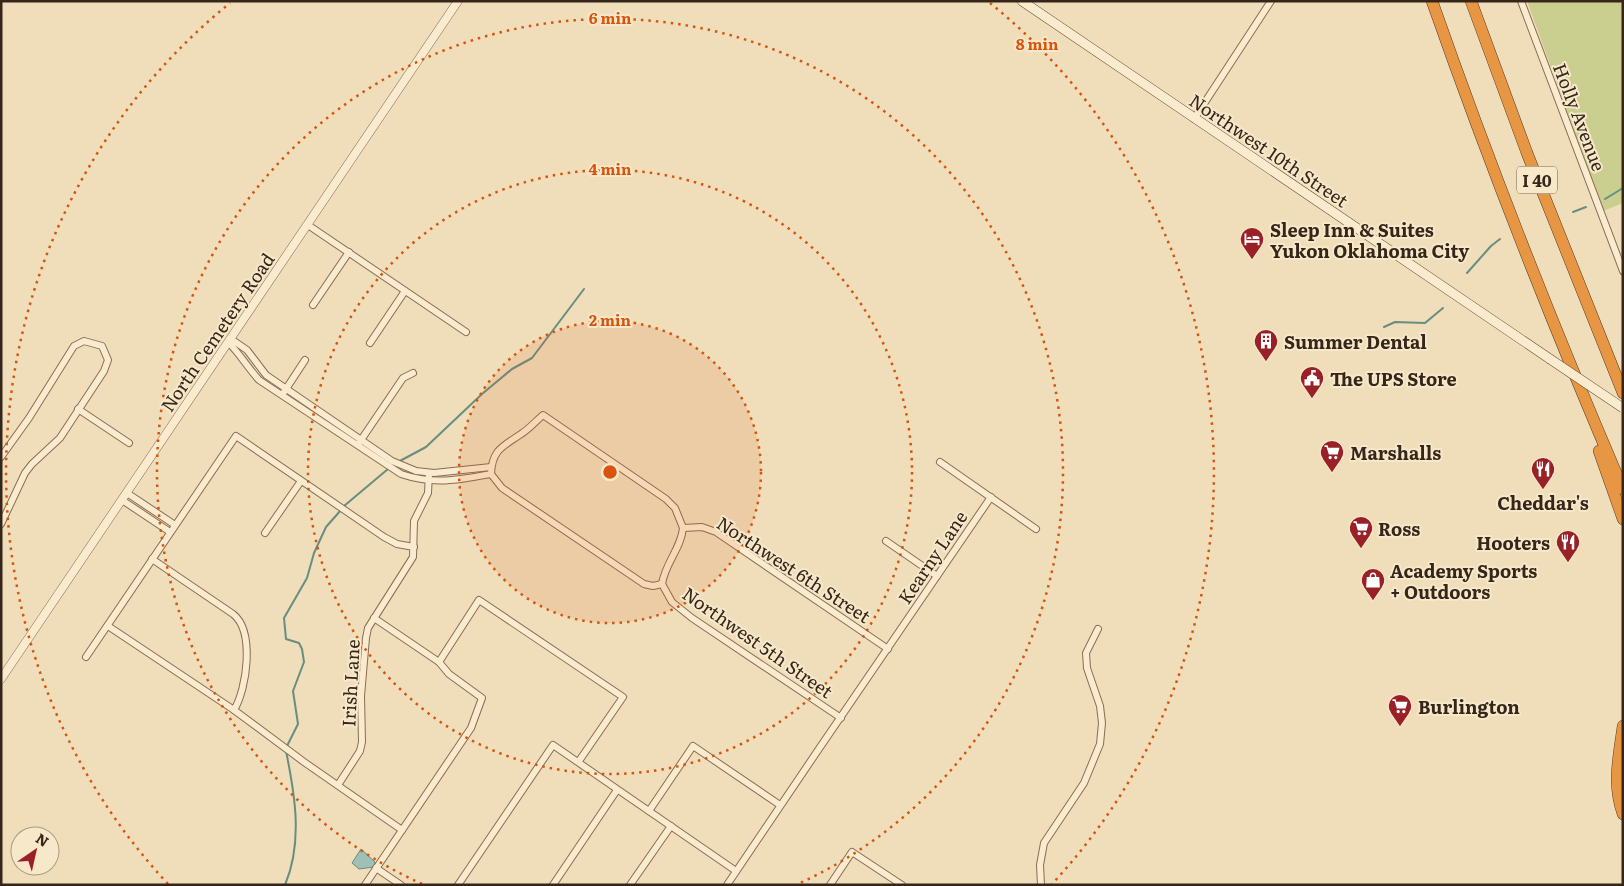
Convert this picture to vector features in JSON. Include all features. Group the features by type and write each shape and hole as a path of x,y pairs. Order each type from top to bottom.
{"highway":[{"name":"I 40","path":"1432,1 1497,177 1586,403 1623,489"},
{"name":"I 40","path":"1471,1 1526,153 1623,393"},
{"path":"1586,403 1594,437 1623,519"},
{"path":"1623,726 1617,780 1619,802 1623,814"}],"main road":[{"name":"Northwest 10th Street","path":"1022,1 1623,408"}],"street":[{"name":"North Cemetery Road","path":"1,679 4,670 230,341 458,1"},
{"path":"1194,119 1271,1"},
{"name":"Holly Avenue","path":"1521,1 1623,271"},
{"path":"308,225 466,332"},
{"path":"1616,253 1623,250"},
{"path":"313,305 349,252"},
{"path":"370,343 405,291"},
{"path":"1,457 30,418 74,346 84,341 94,342 102,346 106,353 107,365 60,438 25,473 1,524"},
{"path":"230,341 247,350 266,375 401,474 419,480 447,482 492,470"},
{"path":"230,341 242,356 248,368 259,380 359,443 392,461 416,471 429,473 492,470"},
{"path":"282,395 305,360"},
{"path":"359,443 403,378 412,373"},
{"path":"78,409 129,443"},
{"path":"492,470 497,453 504,444 522,434 542,415 666,499 675,508 683,528 678,546 664,571 662,584"},
{"path":"86,657 236,436 384,537 397,544 414,546"},
{"path":"940,462 1036,529"},
{"name":"Northwest 5th Street","path":"492,470 502,488 644,584 653,586 662,584 672,602 692,618 841,718"},
{"name":"Irish Lane","path":"338,785 360,751 362,742 361,696 366,638 374,618 413,557 414,521 428,493 429,473"},
{"path":"265,533 301,481"},
{"path":"124,496 175,525"},
{"path":"124,496 170,532"},
{"name":"Kearny Lane","path":"727,885 811,758 841,718 991,497"},
{"name":"Northwest 6th Street","path":"683,528 702,527 716,532 888,649"},
{"path":"886,541 938,576"},
{"path":"152,559 233,614 243,625 247,639 242,693 234,710"},
{"path":"439,662 479,600 622,698 579,761"},
{"path":"365,885 471,728 482,698 449,674 439,662 374,618"},
{"path":"108,626 234,710 402,830"},
{"path":"1041,885 1040,866 1044,843 1084,784 1100,744 1102,723 1100,706 1095,685 1087,668 1086,653 1098,629"},
{"path":"458,885 554,745 579,761 616,790 736,871"},
{"path":"649,812 693,746 780,806"},
{"path":"553,885 616,790"},
{"path":"630,885 671,826"},
{"path":"830,885 852,852 902,885"},
{"path":"376,868 401,885"}],"green space":[{"path":"1527,1 1623,1 1623,203 1603,211"}],"water":[{"path":"361,849 375,862 374,867 359,869 352,863"}],"waterway":[{"path":"1605,199 1623,188"},
{"path":"1573,212 1586,207"},
{"path":"1467,273 1491,246 1500,239"},
{"path":"398,462 426,447 482,394 512,369 532,358 584,289"},
{"path":"1384,327 1395,322 1425,323 1443,308"},
{"path":"344,506 388,469"},
{"path":"287,746 298,724 293,691 304,662 299,643 286,639 284,618 307,578 314,553 326,527 341,510"},
{"path":"285,885 291,869 296,835 292,784 286,751"}],"place":[{"name":"Sleep Inn & Suites Yukon Oklahoma City","path":"1252,260"},
{"name":"Summer Dental","path":"1266,362"},
{"name":"The UPS Store","path":"1312,399"},
{"name":"Marshalls","path":"1332,473"},
{"name":"Cheddar's","path":"1543,490"},
{"name":"Ross","path":"1361,549"},
{"name":"Hooters","path":"1568,563"},
{"name":"Academy Sports + Outdoors","path":"1373,601"},
{"name":"Burlington","path":"1400,727"}]}
